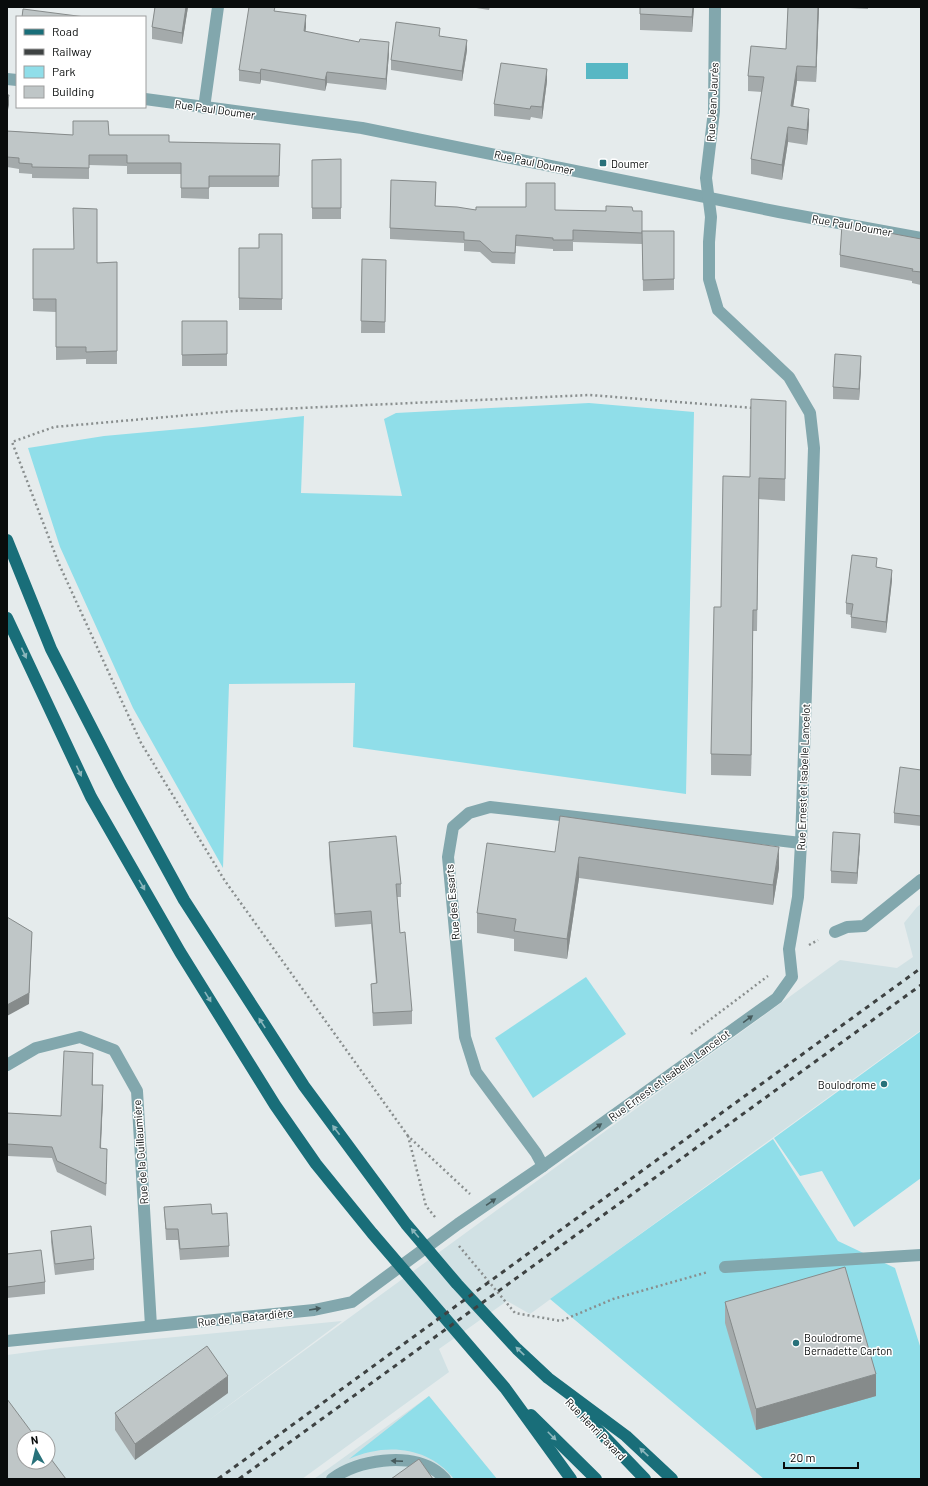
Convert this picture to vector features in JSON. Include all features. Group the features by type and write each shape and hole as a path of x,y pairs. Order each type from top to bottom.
{"main road":[{"path":"7,540 51,649 120,784 184,900 234,981 304,1086 406,1224 517,1349 548,1378 626,1436 672,1479"},
{"path":"7,618 91,797 180,952 275,1105 316,1164 372,1233 505,1388 596,1479"},
{"name":"Rue Henri Pavard","path":"548,1378 645,1479"},
{"path":"505,1388 571,1479"}],"street":[{"path":"204,108 218,7"},
{"name":"Rue Jean Jaurès","path":"708,197 706,178 714,111 716,7"},
{"name":"Rue Paul Doumer","path":"146,99 362,128 921,238"},
{"name":"Rue Ernest et Isabelle Lancelot","path":"458,1224 543,1166 776,998 792,977 789,950 798,897 801,843 814,448 810,413 789,377 718,310 709,279 711,217 708,197"},
{"name":"Rue des Essarts","path":"543,1166 536,1152 476,1072 465,1037 448,858 453,827 470,813 490,807 801,843"},
{"path":"835,932 847,927 864,926 921,880"},
{"name":"Rue de la Guillaumière","path":"7,1065 36,1048 80,1037 114,1050 136,1091 151,1326"},
{"name":"Rue de la Batardière","path":"7,1341 314,1310 352,1302 458,1224"},
{"path":"725,1267 921,1255"},
{"path":"332,1479 340,1474 368,1463 392,1460 413,1462 435,1470 445,1479"}],"path":[{"path":"473,1196 408,1136 225,881 141,743 59,564 12,442 54,427 234,411 582,395 755,408"},
{"path":"790,959 806,946 835,932"},
{"path":"408,1136 426,1206 436,1218"},
{"path":"456,1242 515,1313 561,1321 613,1299 725,1267"}],"shaded area":[{"path":"586,63 628,63 628,79 586,79"},
{"path":"921,904 921,1030 530,1314 507,1301 439,1349 449,1372 302,1479 7,1479 7,1355 60,1348 342,1321 205,1423 840,960 897,968 913,957 904,923"},
{"path":"429,1396 497,1479 314,1479"}],"green space":[{"path":"589,403 694,412 686,794 353,747 355,683 229,684 223,868 133,708 60,547 28,448 104,436 304,416 301,493 402,496 384,419 396,413"},
{"path":"586,977 626,1034 533,1098 495,1038"},
{"name":"Boulodrome","path":"921,1031 921,1178 854,1227 822,1171 800,1176 774,1138"},
{"path":"773,1139 838,1241 895,1268 921,1349 921,1479 764,1479 550,1299"},
{"path":"429,1396 497,1479 454,1479 444,1468 432,1460 419,1454 405,1451 377,1451 349,1459"}],"building":[{"path":"155,7 186,7 182,33 152,27"},
{"path":"249,7 275,7 274,11 306,15 304,31 359,42 360,39 389,42 386,79 327,72 325,80 261,69 260,73 239,70"},
{"path":"640,7 693,7 692,17 640,14"},
{"path":"788,7 818,7 816,67 797,66 791,106 809,109 807,130 788,127 782,165 751,159 764,77 748,76 751,46 786,49"},
{"path":"23,9 77,16 22,16"},
{"path":"396,22 440,28 439,36 467,40 462,71 391,60"},
{"path":"501,63 547,69 542,107 531,106 530,109 494,104"},
{"path":"73,121 108,121 109,135 169,135 169,142 280,144 279,176 209,176 209,188 181,188 181,163 127,163 127,155 89,155 89,168 32,167 32,164 19,163 19,158 7,157 7,131 73,135"},
{"path":"341,159 341,208 312,208 312,160"},
{"path":"391,180 436,182 435,206 476,210 476,207 526,207 526,183 555,183 555,210 606,211 606,206 632,207 633,211 642,211 642,233 573,230 573,240 553,240 553,238 516,235 515,253 492,252 480,241 464,240 464,232 390,228"},
{"path":"73,208 97,209 97,263 117,262 117,351 86,352 86,347 56,347 56,299 33,299 33,249 74,249"},
{"path":"842,224 921,239 921,272 912,271 913,269 840,255"},
{"path":"642,231 674,231 674,279 643,280"},
{"path":"259,234 282,234 282,299 239,298 239,248 259,248"},
{"path":"362,259 386,260 385,322 361,321"},
{"path":"182,321 227,321 227,354 182,355"},
{"path":"835,354 861,356 859,389 833,387"},
{"path":"751,399 786,401 785,479 759,478 757,610 753,610 751,755 711,754 714,607 721,607 723,476 750,477"},
{"path":"852,555 877,558 876,567 892,570 886,622 851,617 853,604 846,603"},
{"path":"900,767 921,770 921,816 894,813"},
{"path":"560,816 779,847 773,885 579,857 567,939 514,931 516,919 477,913 487,843 555,852"},
{"path":"833,832 860,834 857,873 831,871"},
{"path":"396,836 401,884 396,884 400,933 405,932 412,1011 373,1013 371,984 377,983 371,911 335,914 329,842"},
{"path":"7,917 32,932 29,993 7,1005"},
{"path":"64,1051 93,1053 92,1085 103,1085 100,1148 107,1149 106,1184 57,1161 52,1147 7,1144 7,1113 61,1116"},
{"path":"211,1204 212,1214 227,1213 229,1246 180,1249 178,1229 166,1229 164,1207"},
{"path":"91,1226 94,1259 55,1264 51,1231"},
{"path":"41,1250 45,1282 7,1287 7,1254"},
{"name":"Boulodrome Bernadette Carton","path":"845,1267 876,1374 756,1409 725,1302"},
{"path":"207,1346 228,1376 135,1444 115,1413"},
{"path":"7,1399 30,1430 16,1430 16,1470 56,1470 56,1466 66,1479 7,1479"},
{"path":"419,1459 433,1479 391,1479"}],"railway":[{"path":"218,1479 921,968"},
{"path":"239,1479 921,985"}],"place":[{"name":"Doumer","path":"603,163"},
{"name":"Boulodrome","path":"884,1084"},
{"name":"Boulodrome Bernadette Carton","path":"796,1343"}]}
